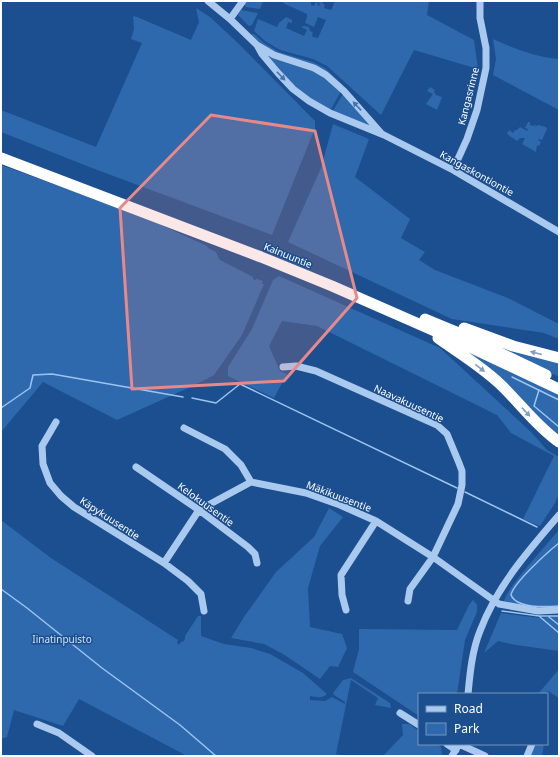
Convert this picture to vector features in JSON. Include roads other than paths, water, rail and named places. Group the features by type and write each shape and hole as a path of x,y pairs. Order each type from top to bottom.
{"highway":[{"name":"Kainuuntie","path":"1,152 262,251 414,318 559,389"},
{"name":"Kainuuntie","path":"1,158 269,260 414,318 454,331 559,381"},
{"path":"414,318 447,322 513,346 559,358"},
{"path":"414,318 500,384 537,424 559,442"}],"street":[{"name":"Kangaskontiontie","path":"208,1 230,19 257,45 274,55 321,72 344,91 384,135"},
{"path":"230,19 243,1"},
{"name":"Kangasrinne","path":"453,170 467,139 477,110 486,68 486,48 480,18 480,1"},
{"name":"Kangaskontiontie","path":"257,45 262,54 278,74 293,89 309,101 330,113 384,135 453,170 559,232"},
{"name":"Naavakuusentie","path":"283,368 296,366 316,371 437,425 447,434 462,471 462,485 458,504 433,557 410,589 408,601"},
{"name":"Käpykuusentie","path":"56,422 42,446 44,464 50,483 61,496 74,507 164,563 188,581 201,594 204,611"},
{"path":"164,563 199,510 251,482 241,465 226,449 184,428"},
{"name":"Kelokuusentie","path":"136,467 199,510 256,554 257,563"},
{"name":"Mäkikuusentie","path":"251,482 306,492 340,505 376,522 433,557 499,604 538,611 559,610"},
{"path":"468,693 471,666 479,632 494,600 508,577 559,515"},
{"path":"346,610 342,596 341,574 376,522"},
{"path":"400,713 418,725"},
{"path":"37,724 59,733 92,756"},
{"path":"527,756 532,745"},
{"path":"456,750 485,756"}],"waterway":[{"path":"1,408 30,388 33,375 52,374 183,397"},
{"path":"512,377 559,400"},
{"path":"192,398 216,403 240,384 457,488"},
{"path":"539,390 534,406 559,427"},
{"path":"465,492 537,527"},
{"path":"559,543 524,575 511,595 514,600 525,605 540,607 559,606"},
{"path":"1,589 102,668 180,725 216,756"},
{"path":"502,611 539,616 559,616"},
{"path":"539,616 559,633"},
{"path":"549,617 559,625"}],"park label":[{"name":"Iinatinpuisto","path":"62,639"}]}
